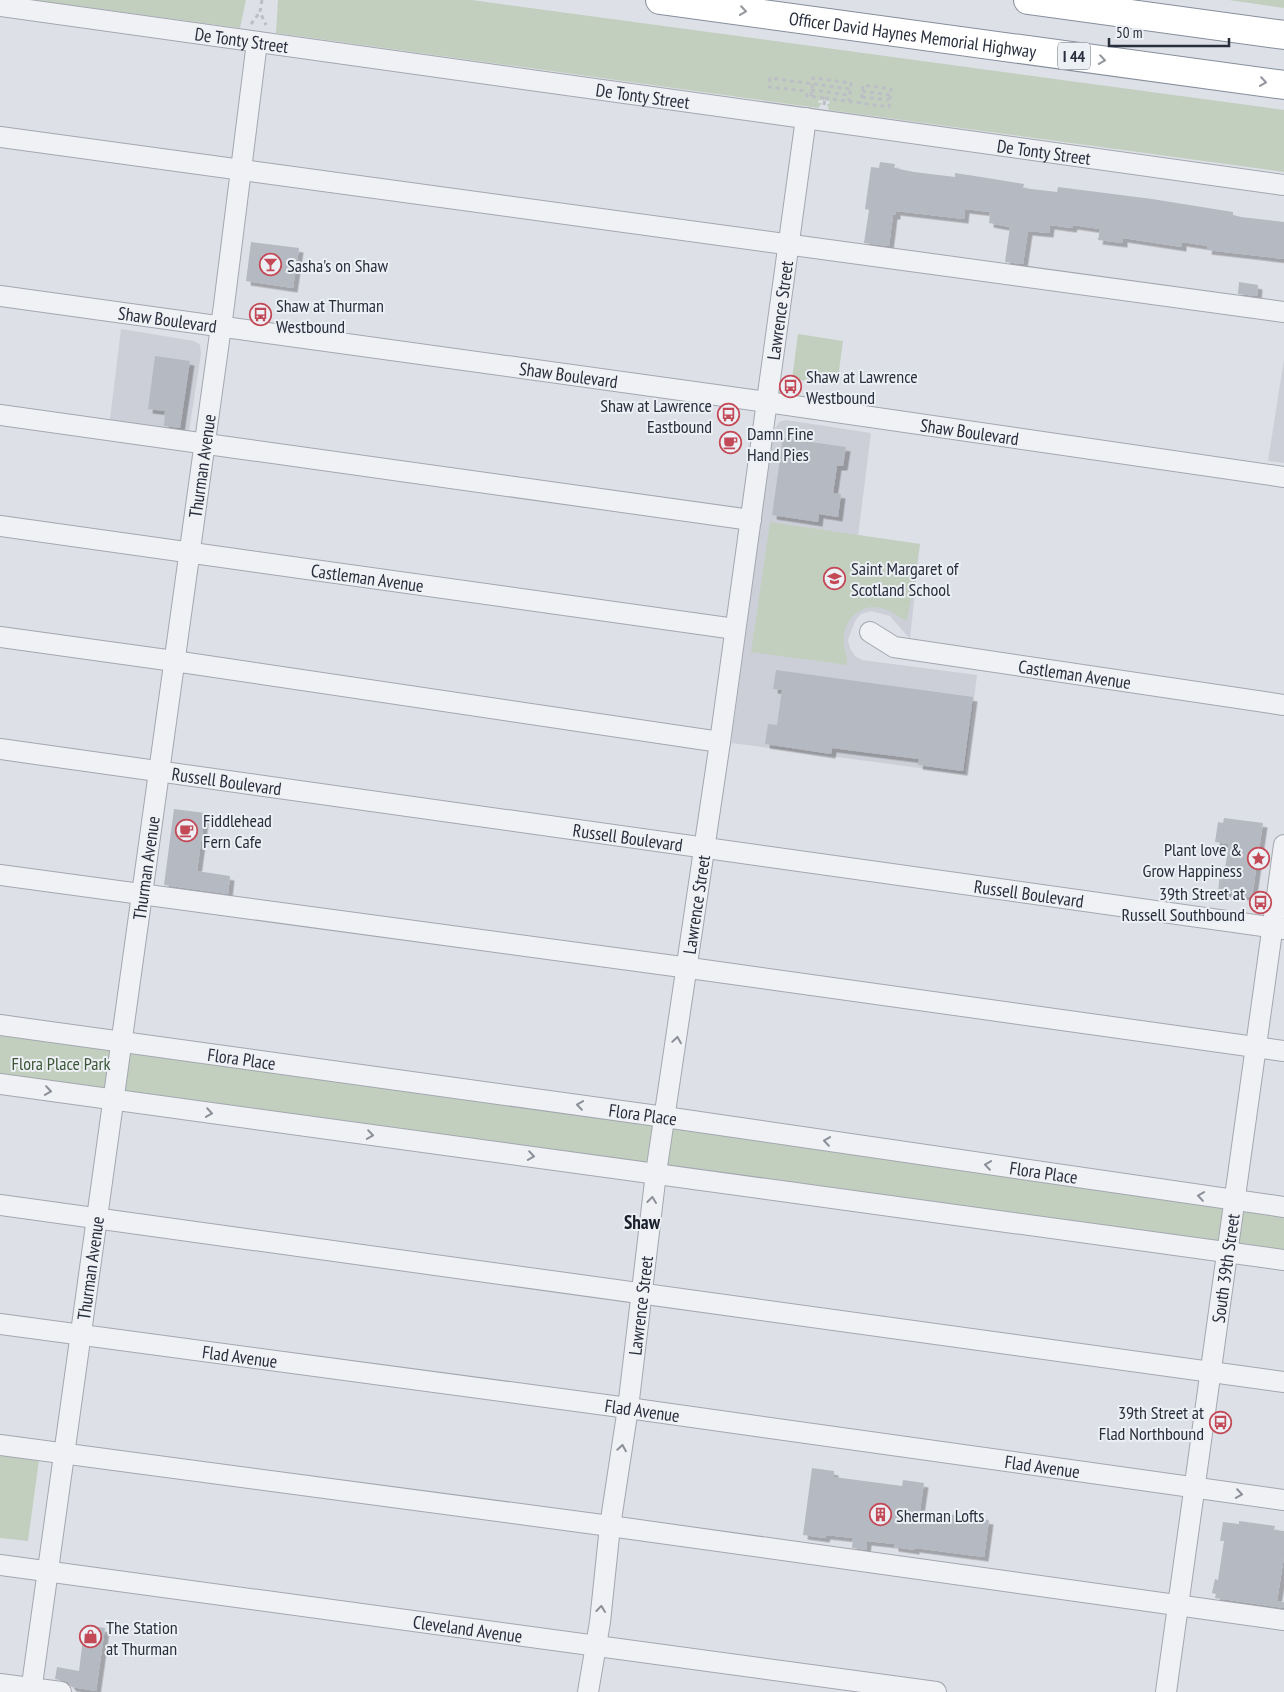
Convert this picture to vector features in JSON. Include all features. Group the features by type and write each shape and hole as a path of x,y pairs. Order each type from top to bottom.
{"highway":[{"name":"Officer David Haynes Memorial Highway","path":"660,0 1284,85"},
{"path":"1028,0 1284,34"}],"street":[{"name":"De Tonty Street","path":"0,6 1284,185"},
{"name":"Thurman Avenue","path":"31,1690 221,325 257,42"},
{"name":"Lawrence Street","path":"588,1692 594,1645 600,1622 610,1526 628,1408 640,1292 656,1173 688,968 806,118"},
{"path":"0,138 239,172 1284,312"},
{"name":"Shaw Boulevard","path":"0,296 221,325 1284,477"},
{"path":"0,416 751,520"},
{"name":"Castleman Avenue","path":"0,526 735,629"},
{"name":"Castleman Avenue","path":"870,632 894,647 1284,705"},
{"path":"0,637 720,742"},
{"name":"Russell Boulevard","path":"0,749 703,850 1279,928"},
{"name":"South 39th Street","path":"1166,1692 1256,1047 1279,928 1284,844"},
{"path":"0,875 1284,1051"},
{"name":"Flora Place","path":"0,1025 665,1117 1284,1207"},
{"path":"0,1084 1284,1260"},
{"path":"0,1205 1284,1382"},
{"name":"Flad Avenue","path":"0,1324 628,1408 1284,1500"},
{"path":"0,1445 610,1526 1284,1620"},
{"name":"Cleveland Avenue","path":"0,1565 936,1692"},
{"path":"0,1684 31,1690 61,1692"}],"path":[{"path":"260,12 262,0"},
{"path":"812,84 770,78 769,87 804,91 807,96 824,99 889,107 891,89 863,85 861,103"},
{"path":"811,96 813,78 851,83 849,101"},
{"path":"812,90 849,94"},
{"path":"862,97 890,100"},
{"path":"874,105 875,98"}],"shaded area":[{"path":"121,329 194,341 200,345 201,354 188,438 109,427"},
{"path":"1284,359 1284,463 1268,461"},
{"name":"Saint Margaret of Scotland School","path":"786,420 871,433 858,536 920,544 910,639 890,616 871,611 861,614 855,621 848,640 850,648 855,656 862,660 977,675 965,774 731,743 773,432 779,422"}],"green space":[{"path":"33,0 246,0 240,28"},
{"path":"278,0 472,0 1284,110 1284,172 829,110 827,104 830,101 819,100 818,103 822,103 818,108 276,33"},
{"path":"1229,0 1284,0 1284,8"},
{"path":"798,334 843,341 837,385 792,379"},
{"path":"770,522 920,544 907,621 879,607 871,607 858,612 852,617 845,631 844,643 847,665 751,652"},
{"name":"Flora Place Park","path":"0,1025 1284,1207 1284,1260 0,1084"},
{"path":"0,1454 39,1460 28,1541 0,1538"}],"building":[{"path":"880,162 895,164 894,168 914,172 955,177 955,173 1024,184 1023,188 1057,192 1058,187 1152,199 1233,212 1233,215 1241,217 1284,222 1284,259 1207,250 1208,246 1182,242 1182,247 1123,238 1123,243 1098,240 1100,229 1073,225 1072,228 1050,225 1049,233 1028,231 1023,264 1005,262 1010,227 989,223 990,212 965,209 964,219 896,211 896,215 893,215 889,246 864,243 869,210 865,209 871,167 879,168"},
{"path":"251,242 299,248 293,288 246,281"},
{"path":"1239,282 1258,285 1257,296 1238,294"},
{"path":"155,356 190,361 180,428 164,426 165,411 148,409"},
{"path":"783,438 846,447 843,466 837,466 833,493 841,494 838,517 819,514 818,522 772,515"},
{"path":"776,670 973,697 963,771 918,765 919,759 832,748 831,754 765,744 768,724 777,725 782,690 773,689"},
{"path":"174,809 205,813 197,871 230,876 228,894 164,885"},
{"path":"1224,818 1263,823 1252,897 1218,892 1220,873 1224,874 1229,844 1215,842 1218,822 1223,823"},
{"name":"Sherman Lofts","path":"812,1468 834,1471 834,1477 902,1486 903,1480 924,1483 920,1510 989,1520 984,1557 915,1548 915,1550 894,1547 894,1544 867,1541 866,1550 852,1548 853,1538 826,1535 825,1538 803,1535"},
{"path":"1239,1521 1275,1526 1274,1530 1284,1531 1284,1557 1277,1601 1284,1602 1284,1608 1215,1598 1216,1594 1212,1593 1215,1579 1218,1580 1224,1541 1220,1541 1223,1522 1239,1524"},
{"path":"92,1626 105,1628 96,1691 72,1687 68,1682 55,1679 57,1667 79,1671 84,1631"}],"place":[{"name":"Sasha's on Shaw","path":"271,265"},
{"name":"Shaw at Thurman Westbound","path":"260,315"},
{"name":"Shaw at Lawrence Westbound","path":"790,386"},
{"name":"Shaw at Lawrence Eastbound","path":"728,415"},
{"name":"Damn Fine Hand Pies","path":"731,443"},
{"name":"Saint Margaret of Scotland School","path":"835,578"},
{"name":"Fiddlehead Fern Cafe","path":"187,830"},
{"name":"Plant love & Grow Happiness","path":"1258,859"},
{"name":"39th Street at Russell Southbound","path":"1261,903"},
{"name":"39th Street at Flad Northbound","path":"1220,1422"},
{"name":"Sherman Lofts","path":"880,1515"},
{"name":"The Station at Thurman","path":"90,1637"}],"district":[{"name":"Shaw","path":"642,1222"}]}
